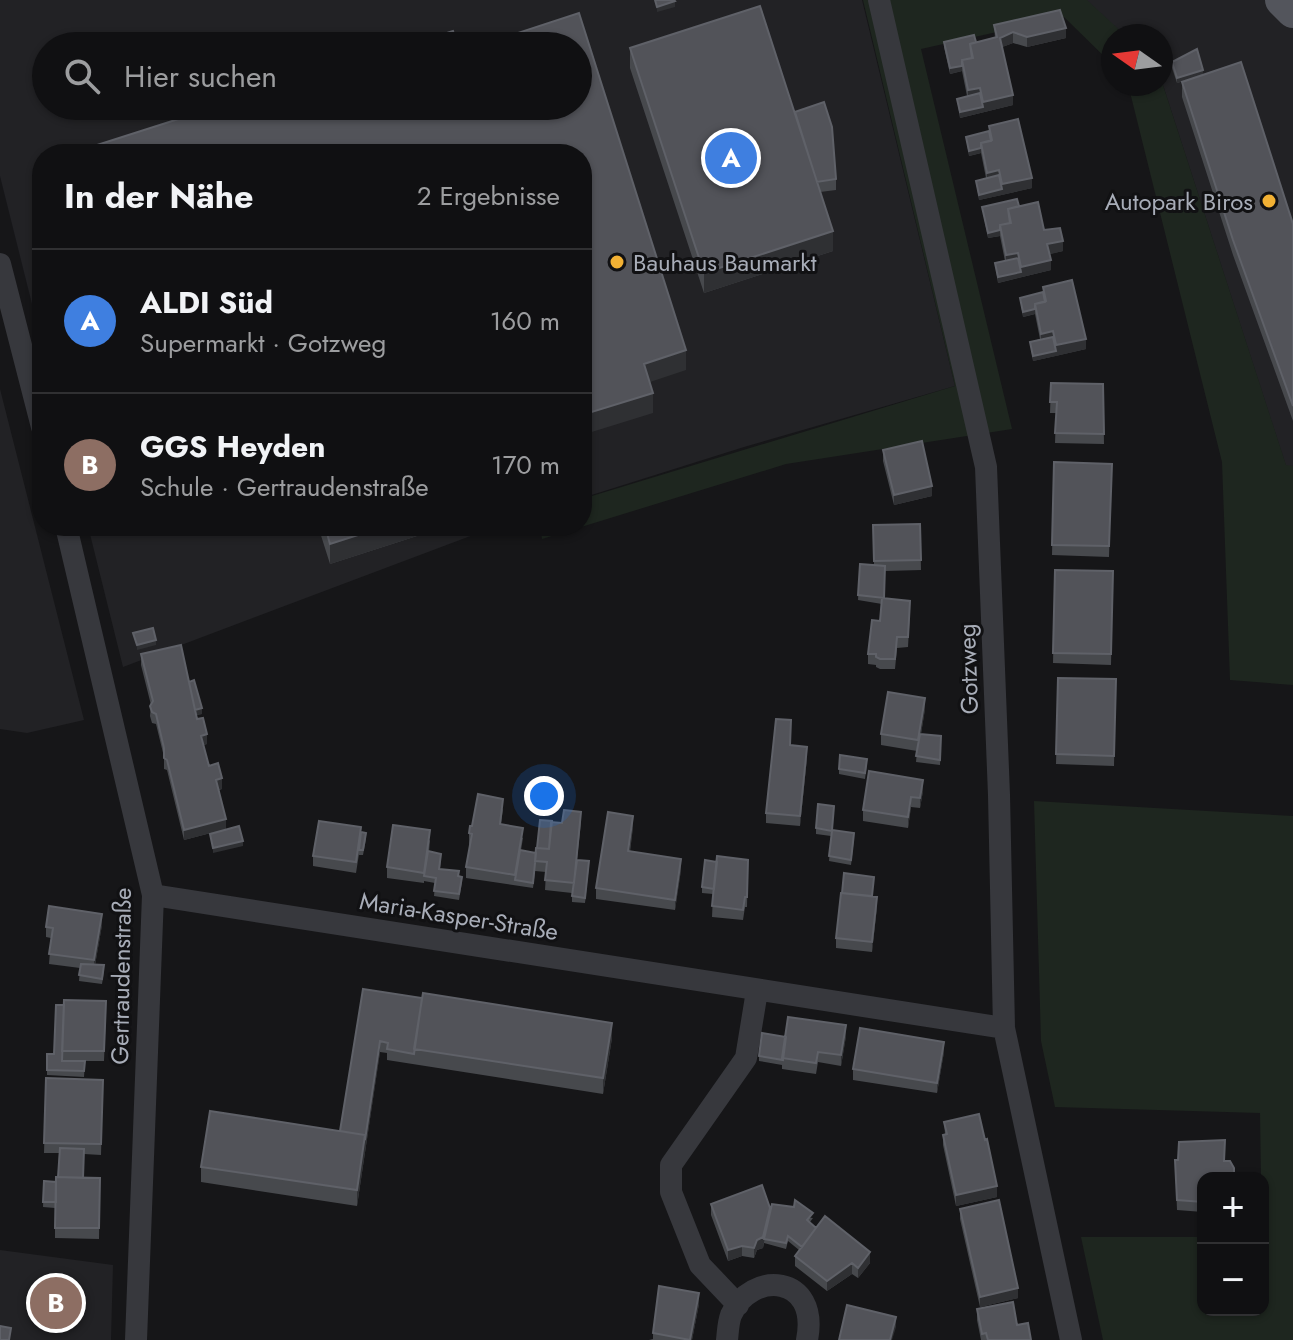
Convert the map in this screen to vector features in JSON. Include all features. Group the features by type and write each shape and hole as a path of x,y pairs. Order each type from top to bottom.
{"main road":[{"path":"1282,0 1293,11"}],"street":[{"name":"Gotzweg","path":"879,0 986,467 999,795 1004,1028 1071,1340"},
{"path":"0,264 32,388"},
{"name":"Gertraudenstraße","path":"68,536 153,895 136,1340"},
{"name":"Maria-Kasper-Straße","path":"153,895 227,904 1004,1028"},
{"path":"738,1305 700,1265 671,1192 671,1165 746,1058 757,991"},
{"path":"727,1340 731,1316 738,1305 753,1291 765,1287 790,1288 801,1296 808,1306 810,1319 807,1340"}],"shaded area":[{"path":"0,0 862,0 955,386 592,495 592,144 32,144 32,304 0,176"},
{"path":"863,0 1087,0 1113,24 1101,24 1101,53 1064,17 921,49 1012,429 786,464 592,524 592,496 955,386"},
{"path":"1084,0 1293,0 1293,466 1286,466 1166,96 1173,96 1173,24 1111,24"},
{"path":"1131,96 1167,96 1286,465 1293,466 1293,685 1230,680 1222,462"},
{"path":"0,389 32,515 32,536 37,536 84,720 27,733 0,729"},
{"path":"90,536 470,536 123,667"},
{"path":"1034,801 1293,816 1293,1340 1103,1340 1081,1237 1197,1237 1197,1316 1269,1316 1269,1172 1261,1172 1260,1113 1055,1107 1041,1041"},
{"path":"0,1250 113,1265 111,1340 0,1340"}],"building":[{"path":"655,0 674,0 675,1 657,7"},
{"path":"760,6 833,231 704,273 630,48"},
{"path":"1060,10 1066,28 1027,37 1013,32 1000,38 1013,95 983,102 980,88 968,90 962,60 973,58 970,44 997,37 994,25"},
{"name":"Bauhaus Baumarkt","path":"579,13 585,32 521,32"},
{"path":"974,35 976,42 970,44 972,58 962,60 962,66 950,68 944,42"},
{"path":"1197,49 1203,70 1177,78 1173,61"},
{"name":"Bauhaus Baumarkt","path":"592,54 686,350 644,364 653,393 592,412 592,144 100,144 175,120 592,120"},
{"path":"1241,62 1293,224 1293,406 1233,240 1182,82"},
{"path":"980,93 983,107 960,112 957,99"},
{"path":"824,102 832,127 836,179 817,182 795,112"},
{"path":"1018,119 1032,178 1002,184 999,170 987,173 981,143 992,140 989,126"},
{"path":"989,131 991,141 969,151 966,137"},
{"path":"999,175 1002,189 979,195 976,181"},
{"path":"1017,199 1019,206 1008,209 1010,223 988,233 982,207"},
{"path":"1038,202 1044,230 1060,228 1063,241 1047,244 1051,260 1021,267 1018,253 1006,255 1000,225 1011,223 1008,209"},
{"path":"1018,258 1021,272 998,277 995,263"},
{"path":"1072,280 1086,339 1056,345 1053,331 1041,334 1035,304 1046,301 1043,287"},
{"path":"1043,292 1045,302 1023,312 1020,298"},
{"path":"1053,337 1056,351 1033,356 1030,342"},
{"path":"1051,383 1103,384 1104,434 1055,433 1057,402 1050,402"},
{"path":"922,441 932,486 894,495 883,450"},
{"path":"1054,462 1112,464 1109,546 1052,545"},
{"path":"920,524 921,560 874,561 873,525"},
{"path":"328,536 355,536 330,544"},
{"path":"860,564 885,566 884,598 858,595"},
{"path":"1055,570 1113,571 1111,654 1053,653"},
{"path":"882,598 910,601 908,637 897,637 895,659 880,659 876,654 868,654 872,620 880,621"},
{"path":"153,628 156,640 137,645 133,633"},
{"path":"181,645 197,719 203,718 207,734 201,736 209,766 218,763 222,778 216,780 226,819 184,830 164,758 156,714 150,706 153,701 141,654"},
{"path":"1058,678 1116,679 1114,756 1056,754"},
{"path":"194,680 202,708 195,710 189,682"},
{"path":"888,692 925,698 918,740 881,734"},
{"path":"776,719 791,720 790,745 807,747 800,816 766,813"},
{"path":"920,734 941,736 940,760 916,756"},
{"path":"840,755 867,759 865,773 839,769"},
{"path":"869,771 923,780 920,798 911,797 908,817 863,810"},
{"path":"478,794 503,799 500,824 523,828 515,875 466,867 472,834 469,833 470,826"},
{"path":"818,804 834,806 832,830 854,833 851,860 829,856 832,831 816,828"},
{"path":"564,810 581,812 574,883 545,880 547,862 535,861 536,848 549,849 551,822 562,823"},
{"path":"608,812 633,816 628,851 681,859 675,900 596,888"},
{"path":"540,820 552,821 549,849 537,848"},
{"path":"319,821 361,827 356,862 313,856"},
{"path":"393,825 430,830 424,873 387,867"},
{"path":"239,826 243,841 213,848 210,834"},
{"path":"361,832 366,833 363,850 359,850"},
{"path":"520,850 536,853 533,883 515,880"},
{"path":"428,851 441,854 439,869 459,871 458,876 462,877 459,894 434,891 436,878 424,876"},
{"path":"717,856 748,860 747,897 743,910 712,906"},
{"path":"577,860 589,861 585,898 572,896"},
{"path":"705,860 717,862 714,889 702,887"},
{"path":"844,873 874,877 872,896 842,893"},
{"path":"841,893 877,897 872,942 836,938"},
{"path":"49,906 102,914 94,960 49,954 53,928 46,927"},
{"path":"81,964 104,965 102,979 79,975"},
{"path":"363,989 422,998 414,1054 387,1049 388,1043 380,1041 365,1140 365,1135 340,1131"},
{"path":"423,993 612,1023 603,1078 414,1049"},
{"path":"64,1000 106,1001 104,1051 62,1051"},
{"path":"56,1005 64,1005 62,1061 85,1061 84,1071 47,1070 47,1054 54,1054"},
{"path":"788,1017 846,1025 841,1055 818,1052 816,1063 782,1058"},
{"path":"860,1028 944,1042 937,1083 853,1069"},
{"path":"762,1033 786,1037 783,1060 759,1056"},
{"path":"46,1078 103,1080 101,1144 44,1143"},
{"path":"210,1111 365,1135 357,1190 201,1167"},
{"path":"979,1114 997,1186 956,1195 943,1135 947,1134 944,1122"},
{"path":"1225,1140 1224,1161 1230,1161 1234,1172 1197,1172 1197,1202 1177,1200 1175,1160 1178,1160 1179,1142"},
{"path":"60,1148 84,1149 83,1178 58,1177"},
{"path":"56,1177 100,1178 99,1228 55,1228"},
{"path":"44,1181 56,1182 56,1202 43,1202"},
{"path":"762,1185 770,1208 763,1237 757,1240 754,1248 742,1246 728,1250 711,1204"},
{"path":"795,1200 813,1213 807,1220 816,1228 802,1247 788,1236 786,1243 764,1239 772,1204 794,1207"},
{"path":"999,1200 1018,1288 980,1297 960,1209"},
{"path":"825,1216 870,1252 858,1268 852,1263 827,1281 795,1256"},
{"path":"659,1286 699,1293 690,1340 653,1333"},
{"path":"1013,1302 1017,1325 1028,1323 1031,1340 988,1340 986,1333 982,1334 977,1309"},
{"path":"847,1305 896,1317 890,1340 839,1340"},
{"path":"0,1326 11,1328 9,1340 0,1340"}],"place":[{"name":"ALDI Süd","path":"731,158"},
{"name":"Autopark Biros","path":"1269,201"},
{"name":"Bauhaus Baumarkt","path":"617,262"},
{"name":"GGS Heyden","path":"56,1303"}]}
